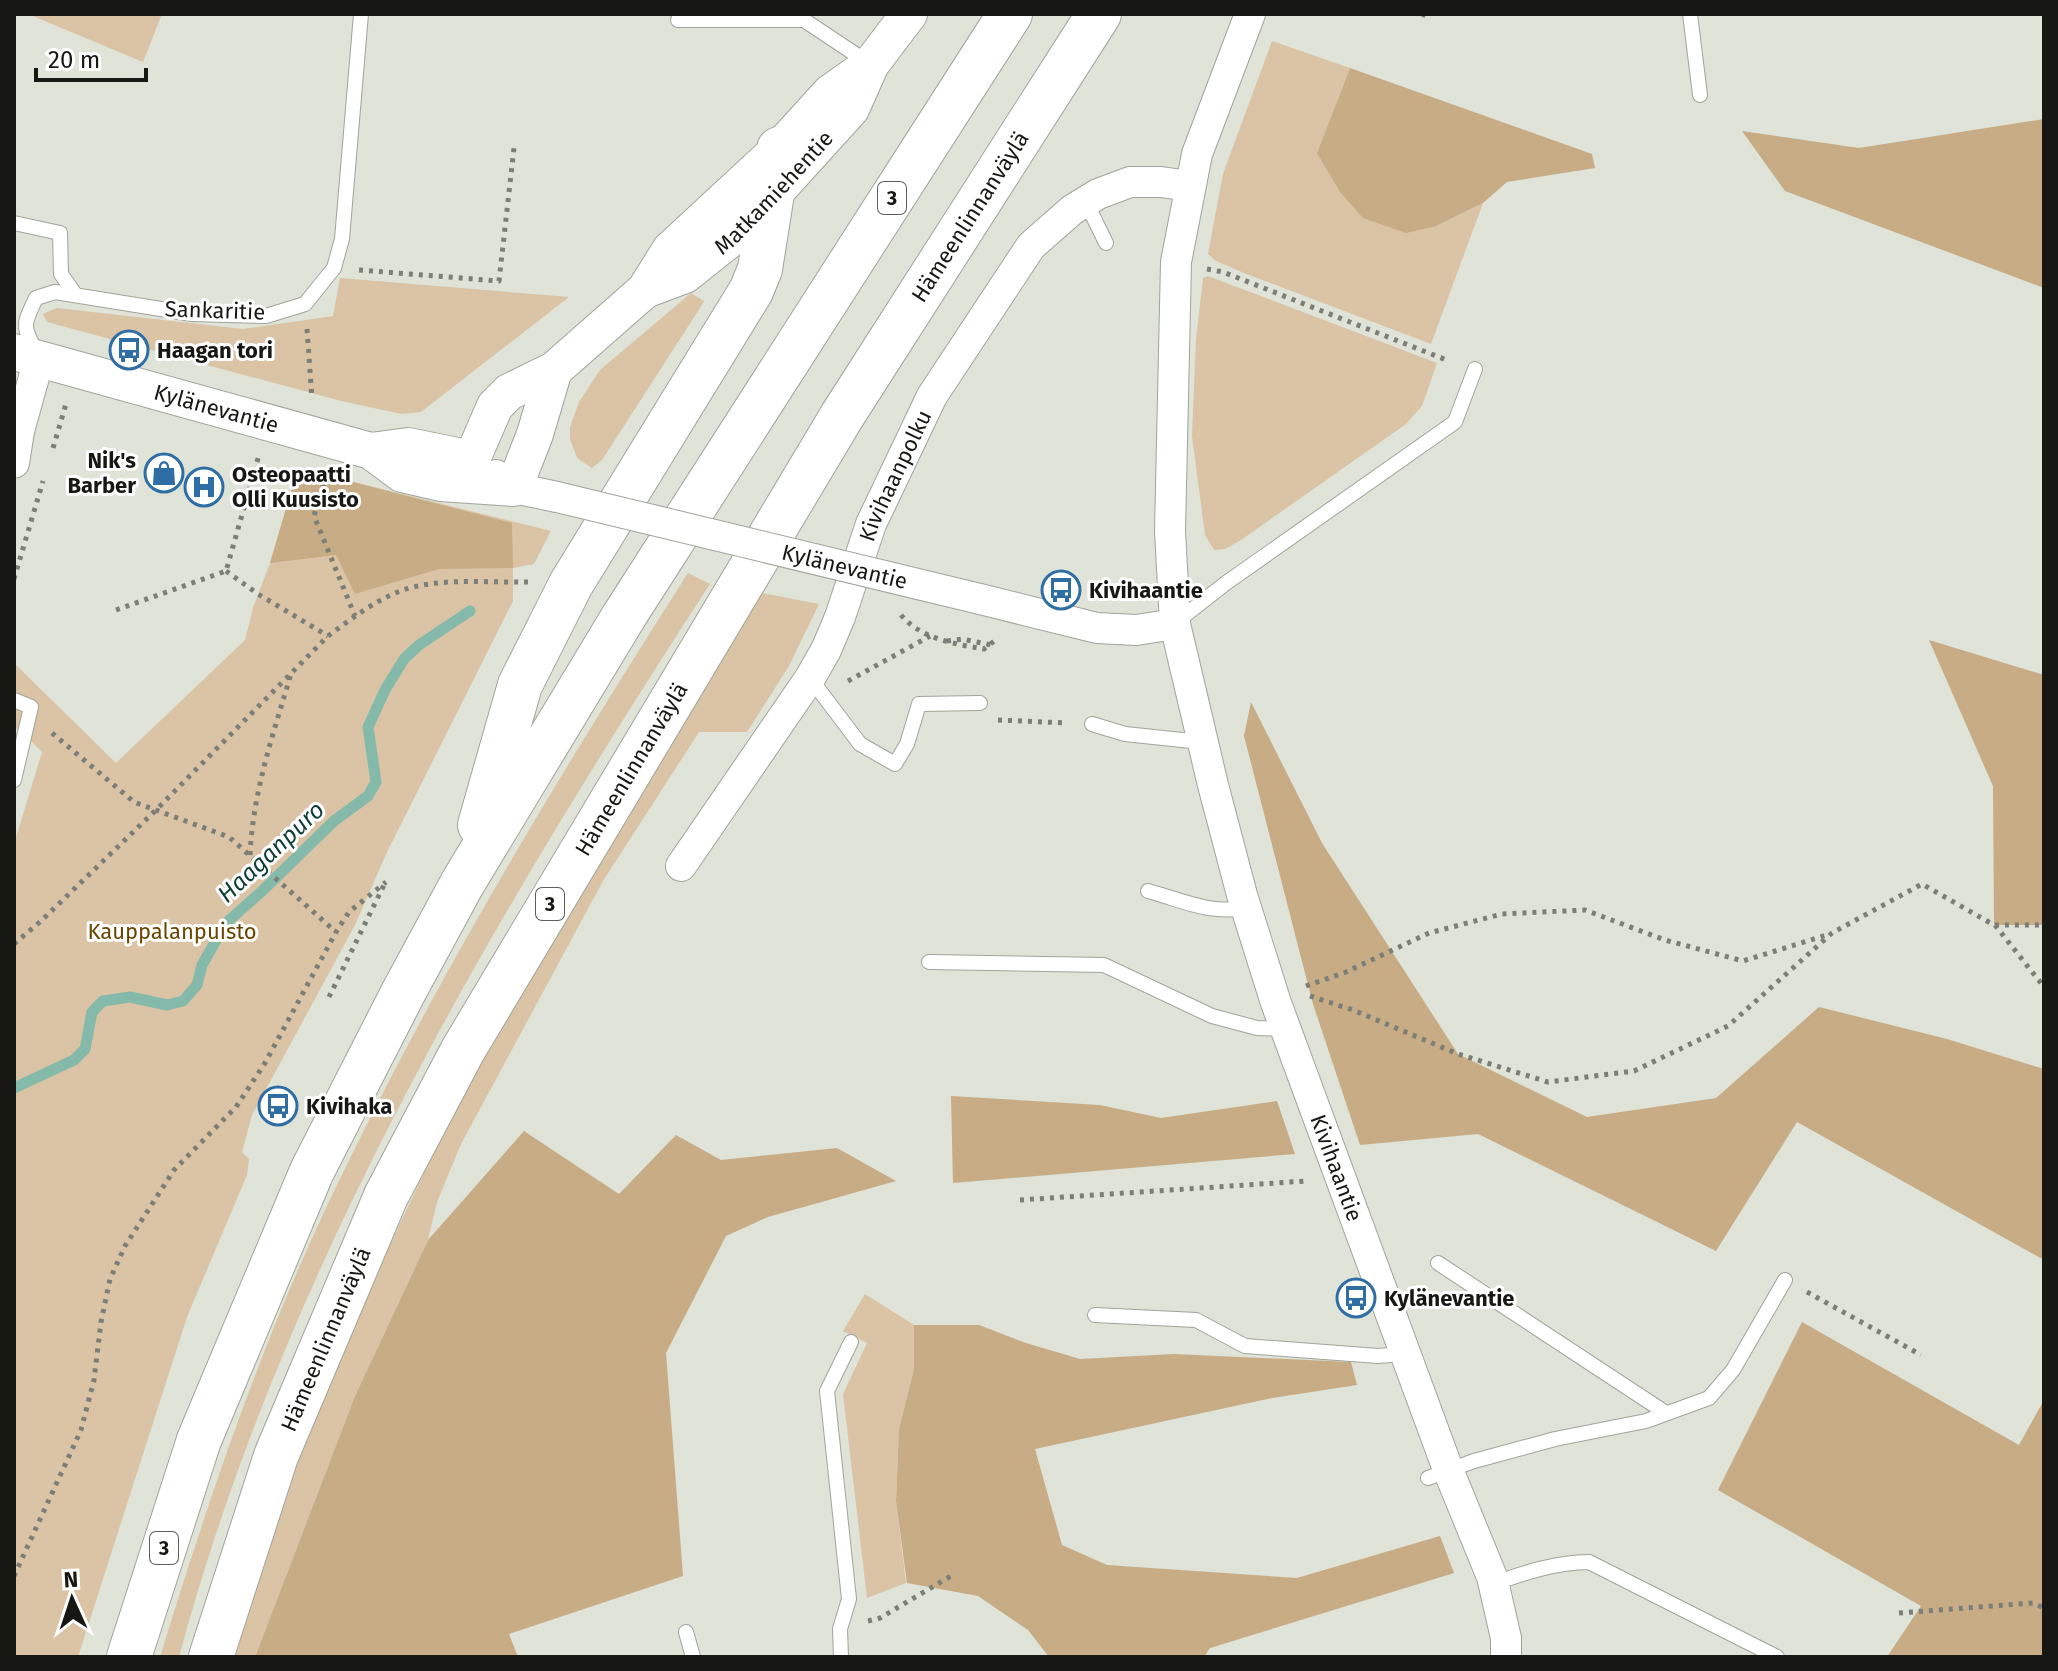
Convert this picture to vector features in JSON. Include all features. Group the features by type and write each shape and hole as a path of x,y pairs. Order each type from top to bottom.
{"highway":[{"name":"3","path":"129,1657 199,1440 312,1171 462,884 624,616 1010,14"},
{"name":"Hämeenlinnanväylä","path":"211,1657 276,1456 386,1196 463,1050 842,416 1099,14"},
{"path":"462,884 520,685 571,584 751,291 760,269 779,149"}],"street":[{"name":"Matkamiehentie","path":"645,290 685,275 729,240 773,195 851,109 871,64 909,14"},
{"name":"Kivihaantie","path":"1250,14 1197,154 1176,262 1170,518 1175,624 1201,742 1246,908 1285,1029 1405,1354 1438,1475 1493,1584 1506,1638 1506,1657"},
{"name":"Matkamiehentie","path":"472,459 495,406 509,392 554,370 645,290 670,250 779,149 830,93 871,64"},
{"name":"Kivihaanpolku","path":"681,866 810,678 831,639 871,524 932,396 1031,246 1072,210 1130,182 1189,186"},
{"name":"Kylänevantie","path":"27,356 371,451 402,474 441,483 514,488 557,497 1097,628 1136,630 1175,624"},
{"path":"15,456 27,356"},
{"path":"514,488 535,434 554,370"},
{"name":"Kylänevantie","path":"371,451 408,446 472,459 514,488"}],"lane":[{"path":"305,304 334,268 342,239 361,14"},
{"path":"1690,14 1700,95"},
{"path":"678,20 804,20 871,64"},
{"path":"1086,202 1106,243"},
{"path":"14,223 60,233 61,274 75,294"},
{"name":"Sankaritie","path":"27,356 24,328 36,298 55,292 192,314 266,316 305,304"},
{"path":"1175,624 1226,583 1455,422 1475,369"},
{"path":"810,678 860,744 895,764 907,744 919,704 980,703"},
{"path":"14,700 31,707 14,780"},
{"path":"1092,724 1125,734 1201,742"},
{"path":"1148,891 1193,906 1222,911 1246,908"},
{"path":"929,962 1104,965 1212,1016 1257,1028 1285,1029"},
{"path":"1438,1263 1666,1413"},
{"path":"1438,1475 1474,1461 1555,1439 1646,1421 1709,1398 1733,1370 1785,1280"},
{"path":"1095,1315 1196,1320 1245,1346 1378,1356 1405,1354"},
{"path":"841,1657 840,1629 849,1599 827,1391 851,1342"},
{"path":"1493,1584 1574,1562 1589,1562 1777,1657"},
{"path":"686,1632 693,1657"}],"path":[{"path":"1422,14 1428,17 1429,14"},
{"path":"334,268 499,281 514,148"},
{"path":"1195,267 1223,272 1449,361"},
{"path":"305,304 312,400"},
{"path":"51,457 69,396"},
{"path":"226,571 270,424"},
{"path":"328,468 314,516 355,616"},
{"path":"14,579 46,472"},
{"path":"116,610 226,571"},
{"path":"226,571 328,636"},
{"path":"14,944 157,809 328,636 355,616 403,590 443,583 537,582"},
{"path":"850,586 890,600 910,626 946,641 984,649 1001,635"},
{"path":"810,678 836,687 931,636"},
{"path":"250,856 251,823 260,780 291,673"},
{"path":"980,703 995,719 1092,724"},
{"path":"57,739 134,802 229,837 336,932"},
{"path":"14,1576 81,1430 94,1380 110,1279 125,1246 174,1170 236,1107 265,1063 349,912 386,882 329,997"},
{"path":"1294,991 1346,972 1429,933 1502,914 1585,910 1665,940 1743,961 1832,933 1922,884 1994,925 2044,987"},
{"path":"1994,925 2044,925"},
{"path":"1309,996 1353,1010 1458,1054 1548,1082 1634,1071 1728,1026 1832,933"},
{"path":"1020,1200 1314,1181 1338,1173"},
{"path":"1785,1280 1921,1355"},
{"path":"840,1629 880,1618 951,1576"},
{"path":"1899,1613 2033,1603 2044,1608"}],"green space":[{"path":"28,14 162,14 143,62"},
{"path":"1272,41 1350,68 1317,153 1436,226 1483,203 1431,344 1244,273 1216,261 1208,254 1223,174"},
{"path":"1208,276 1437,363 1422,406 1406,424 1241,540 1225,549 1214,550 1205,535 1192,436 1196,339 1203,278"},
{"path":"340,278 569,297 421,412 402,414 341,401 47,322 43,314 57,308 243,329 333,316"},
{"path":"691,293 704,301 602,460 592,468 577,458 570,439 570,427 579,402 600,370"},
{"name":"Kauppalanpuisto","path":"298,468 551,531 534,564 513,568 513,601 387,852 355,925 252,1115 242,1152 249,1159 247,1175 187,1317 78,1657 14,1657 14,844 42,752 19,729 14,728 14,663 116,763 245,640"},
{"path":"688,573 710,584 629,710 474,968 402,1100 336,1235 275,1373 223,1513 179,1657 160,1657 212,1496 270,1337 355,1148 490,897"},
{"path":"762,593 819,604 789,666 747,732 699,732 603,881 461,1144 437,1202 428,1240 355,1396 255,1657 233,1657 288,1481 342,1346 450,1118 538,956"},
{"path":"865,1294 914,1325 914,1369 899,1429 896,1501 906,1583 867,1598 843,1394 867,1343 843,1331"}],"shaded area":[{"path":"1350,68 1592,154 1595,168 1507,182 1483,203 1436,226 1406,233 1363,218 1340,192 1317,153"},
{"path":"2044,119 2044,288 1785,191 1742,131 1859,148"},
{"path":"298,468 512,523 513,568 439,569 355,594 336,555 270,563"},
{"path":"1929,640 2044,675 2044,925 1994,925 1993,786"},
{"path":"1251,702 1322,843 1458,1054 1587,1117 1716,1098 1819,1007 1947,1039 2044,1069 2044,1260 1797,1122 1716,1251 1478,1134 1360,1145 1313,1004 1244,736"},
{"path":"951,1096 1100,1105 1161,1118 1277,1101 1295,1154 953,1183"},
{"path":"524,1131 619,1194 676,1135 721,1160 837,1148 896,1181 768,1217 726,1236 666,1353 683,1576 509,1634 518,1657 255,1657 355,1396 428,1240"},
{"path":"1802,1322 2019,1445 2044,1400 2044,1657 1887,1657 1921,1606 1718,1490"},
{"path":"914,1325 979,1325 1080,1359 1174,1354 1351,1362 1357,1385 1272,1398 1035,1449 1062,1545 1107,1565 1297,1578 1440,1536 1454,1573 1210,1648 1204,1657 1049,1657 1028,1630 978,1596 907,1583 896,1501 899,1429 914,1369"}],"waterway":[{"name":"Haaganpuro","path":"14,1088 74,1060 85,1049 92,1012 103,1001 130,997 167,1005 183,1001 197,985 202,965 226,923 334,821 368,796 376,782 368,727 385,690 404,659 419,645 470,611"}],"place":[{"name":"Haagan tori","path":"129,350"},
{"name":"Nik's Barber","path":"164,473"},
{"name":"Osteopaatti Olli Kuusisto","path":"204,487"},
{"name":"Kivihaantie","path":"1061,590"},
{"name":"Kivihaka","path":"278,1106"},
{"name":"Kylänevantie","path":"1356,1298"}]}
